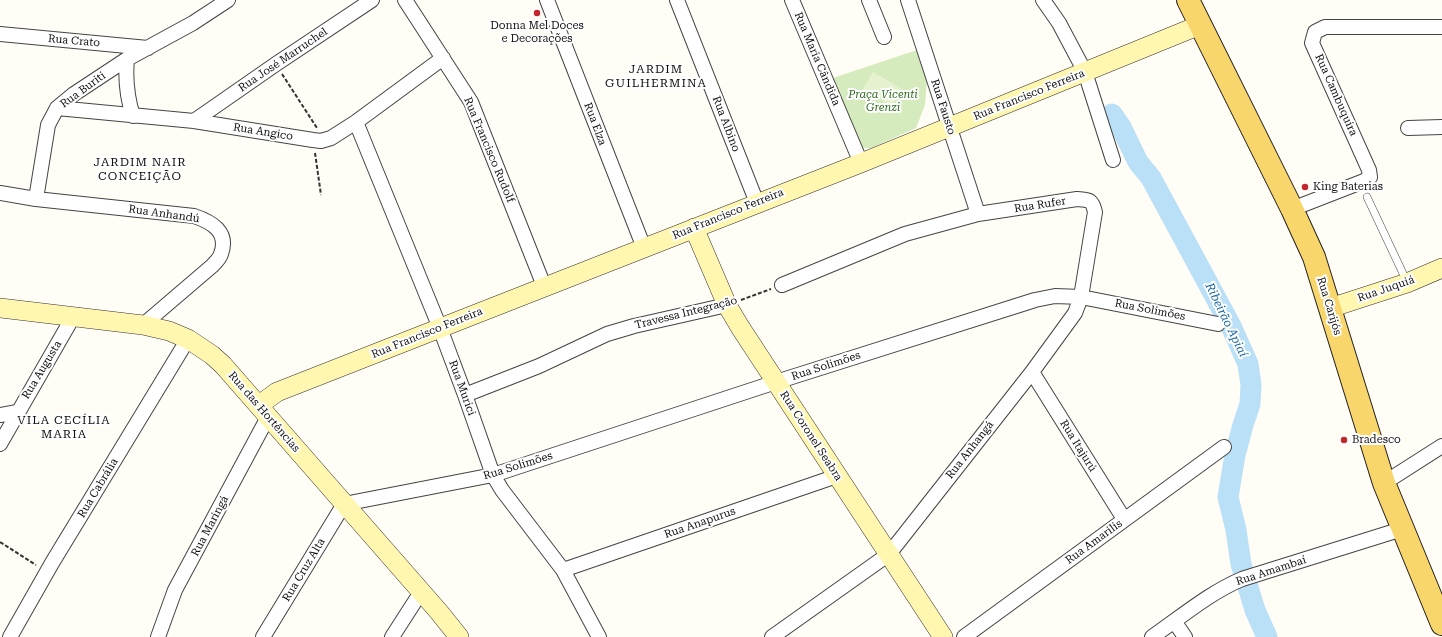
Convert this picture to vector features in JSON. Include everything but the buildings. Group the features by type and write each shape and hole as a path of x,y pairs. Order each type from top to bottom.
{"main road":[{"name":"Rua Carijós","path":"1188,0 1292,209 1314,257 1384,483 1442,624"}],"street":[{"name":"Rua Buriti","path":"36,199 48,125 57,108 74,94 127,59 193,23 228,0"},
{"name":"Rua José Marruchel","path":"194,122 276,64 372,0"},
{"name":"Rua Francisco Rudolf","path":"405,0 471,102 544,286"},
{"name":"Rua Elza","path":"547,0 644,248"},
{"name":"Rua Albino","path":"677,0 757,203"},
{"name":"Rua Maria Cândida","path":"792,0 861,163"},
{"path":"869,0 884,38"},
{"name":"Rua Fausto","path":"908,0 978,214"},
{"path":"1043,0 1059,23 1085,72 1113,160"},
{"name":"Rua Francisco Ferreira","path":"264,412 266,400 277,392 544,286 861,163 949,126 1200,26"},
{"name":"Rua Cambuquira","path":"1292,209 1364,181 1370,177 1369,170 1312,43 1315,32 1325,27 1442,28"},
{"name":"Rua Crato","path":"0,34 148,48"},
{"path":"319,140 331,138 356,122 443,58"},
{"path":"127,59 127,95 133,116"},
{"name":"Rua Angico","path":"57,108 194,122 319,140"},
{"name":"Rua Murici","path":"356,122 440,328 493,475 502,490 563,570 600,637"},
{"path":"1408,128 1442,127"},
{"name":"Rua Anhandú","path":"0,193 36,199 194,216 208,220 215,226 220,233 223,243 221,255 212,266 143,325"},
{"name":"Rua Rufer","path":"978,214 1077,199 1088,200 1093,204 1095,212"},
{"name":"Rua Anhangá","path":"772,637 889,554 1032,372 1075,313 1081,296 1095,212"},
{"path":"782,285 905,234 978,214"},
{"name":"Rua Coronel Seabra","path":"694,228 727,305 943,637"},
{"name":"Rua Juquiá","path":"1330,308 1407,283 1442,268"},
{"name":"Rua Solimões","path":"344,504 493,475 776,382 1035,300 1054,296 1081,296 1218,324"},
{"name":"Travessa Integração","path":"465,395 539,366 608,334 634,326 727,305"},
{"name":"Rua das Hortências","path":"0,308 143,325 169,331 188,339 212,355 223,365 459,637"},
{"name":"Rua Augusta","path":"0,444 17,412 73,317"},
{"name":"Rua Cabrália","path":"10,637 48,571 188,339"},
{"name":"Rua Itajurú","path":"1032,372 1124,520"},
{"path":"0,415 17,412"},
{"name":"Rua Maringá","path":"158,637 175,590 264,412"},
{"path":"1384,483 1442,446"},
{"name":"Rua Amarilis","path":"964,637 1224,447"},
{"name":"Rua Anapurus","path":"563,570 837,476"},
{"name":"Rua Cruz Alta","path":"263,637 344,504"},
{"name":"Rua Amambaí","path":"1152,637 1217,591 1246,578 1402,529"},
{"path":"392,637 421,592"},
{"path":"1174,621 1185,637"}],"lane":[{"path":"1367,197 1407,283"}],"path":[{"path":"276,64 319,140 321,195"},
{"name":"Travessa Integração","path":"727,305 782,285"},
{"path":"0,542 48,571"}],"green space":[{"name":"Praça Vicenti Grenzi","path":"917,50 927,80 925,105 916,128 871,148 862,148 830,79"},
{"path":"873,72 902,89 892,106 863,89"}],"waterway":[{"name":"Ribeirão Apiaí","path":"1112,114 1121,127 1138,162 1151,178 1231,326 1248,364 1251,385 1250,404 1235,455 1228,497 1236,530 1241,564 1255,610 1267,637"}],"place":[{"name":"Donna Mel Doces e Decorações","path":"537,13"},
{"name":"King Baterias","path":"1305,187"},
{"name":"Bradesco","path":"1344,440"}],"district":[{"name":"JARDIM GUILHERMINA","path":"656,76"},
{"name":"JARDIM NAIR CONCEIÇÃO","path":"140,169"},
{"name":"VILA CECÍLIA MARIA","path":"64,427"}]}
